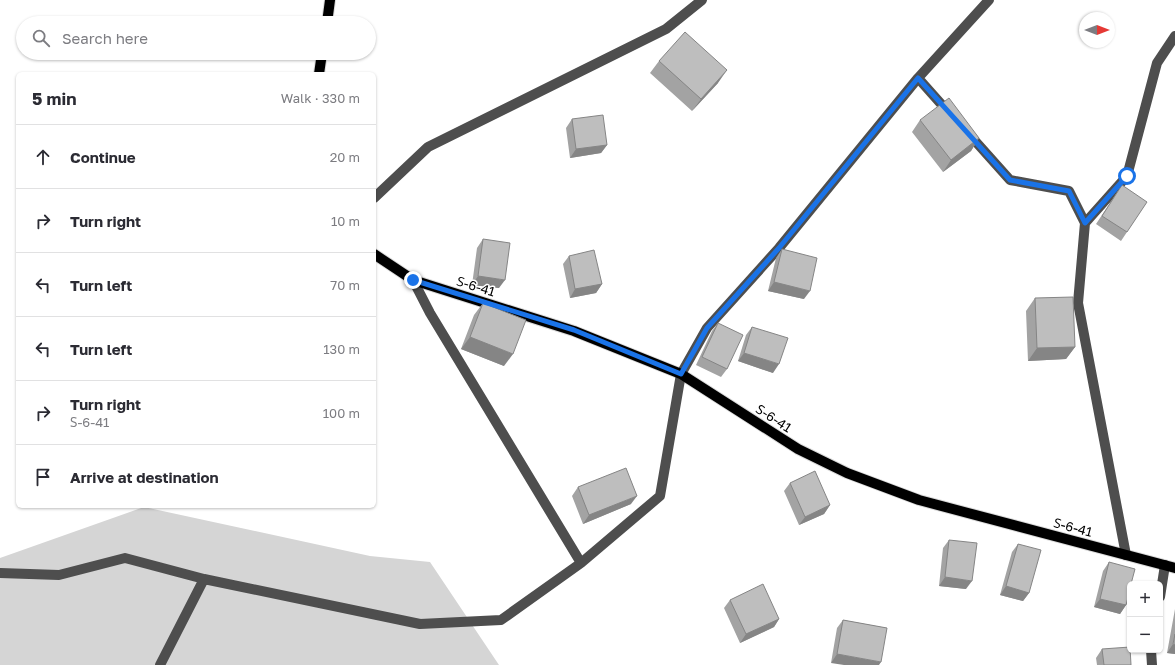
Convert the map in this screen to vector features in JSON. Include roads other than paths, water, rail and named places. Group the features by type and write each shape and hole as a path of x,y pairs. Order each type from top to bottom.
{"main road":[{"path":"328,16 330,0"},
{"path":"319,72 321,60"},
{"name":"Տ-6-41","path":"376,255 413,280 574,330 681,374 798,449 847,474 919,500 1170,566"}],"street":[{"path":"376,196 428,147 666,29 702,0"},
{"path":"0,573 59,575 125,558 204,579 412,622 427,624 501,620 581,563 660,496 681,374 707,328 779,248 918,78 989,0"},
{"path":"1085,223 1127,176 1157,63 1175,36"},
{"path":"918,78 1010,180 1069,191 1085,223 1078,303 1126,554"},
{"path":"413,280 430,313 581,563"},
{"path":"1163,588 1170,566"},
{"path":"160,665 204,579"},
{"path":"1151,653 1152,665"}]}
